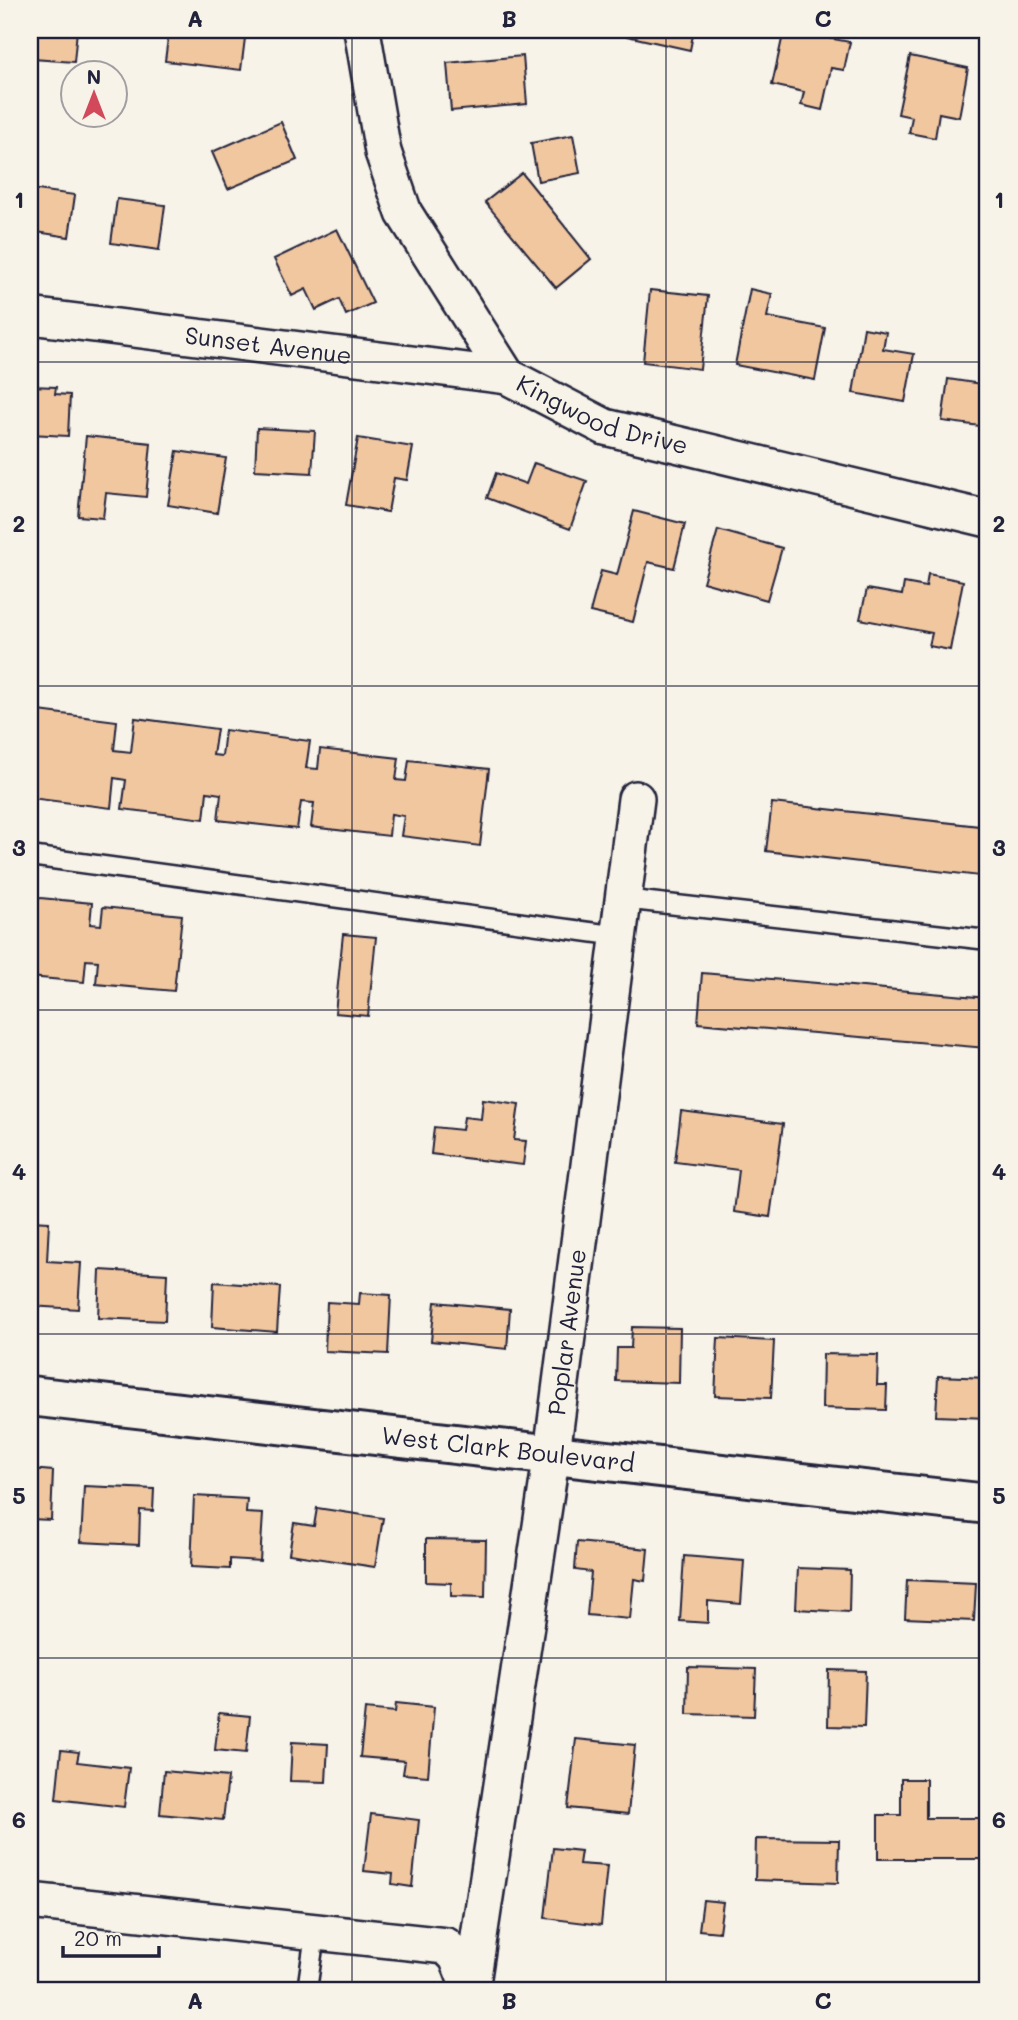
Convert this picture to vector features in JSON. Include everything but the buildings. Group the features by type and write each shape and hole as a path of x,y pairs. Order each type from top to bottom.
{"street":[{"name":"Kingwood Drive","path":"362,30 383,152 404,212 507,376 606,427 988,519"},
{"name":"Sunset Avenue","path":"30,316 507,376"},
{"name":"Poplar Avenue","path":"470,1990 552,1453 636,799"},
{"name":"West Clark Boulevard","path":"30,1396 988,1503"},
{"path":"30,1901 446,1946 457,1956 470,1990"}],"lane":[{"path":"30,856 619,936"},
{"path":"623,899 988,940"},
{"path":"307,1990 316,1934"}]}
